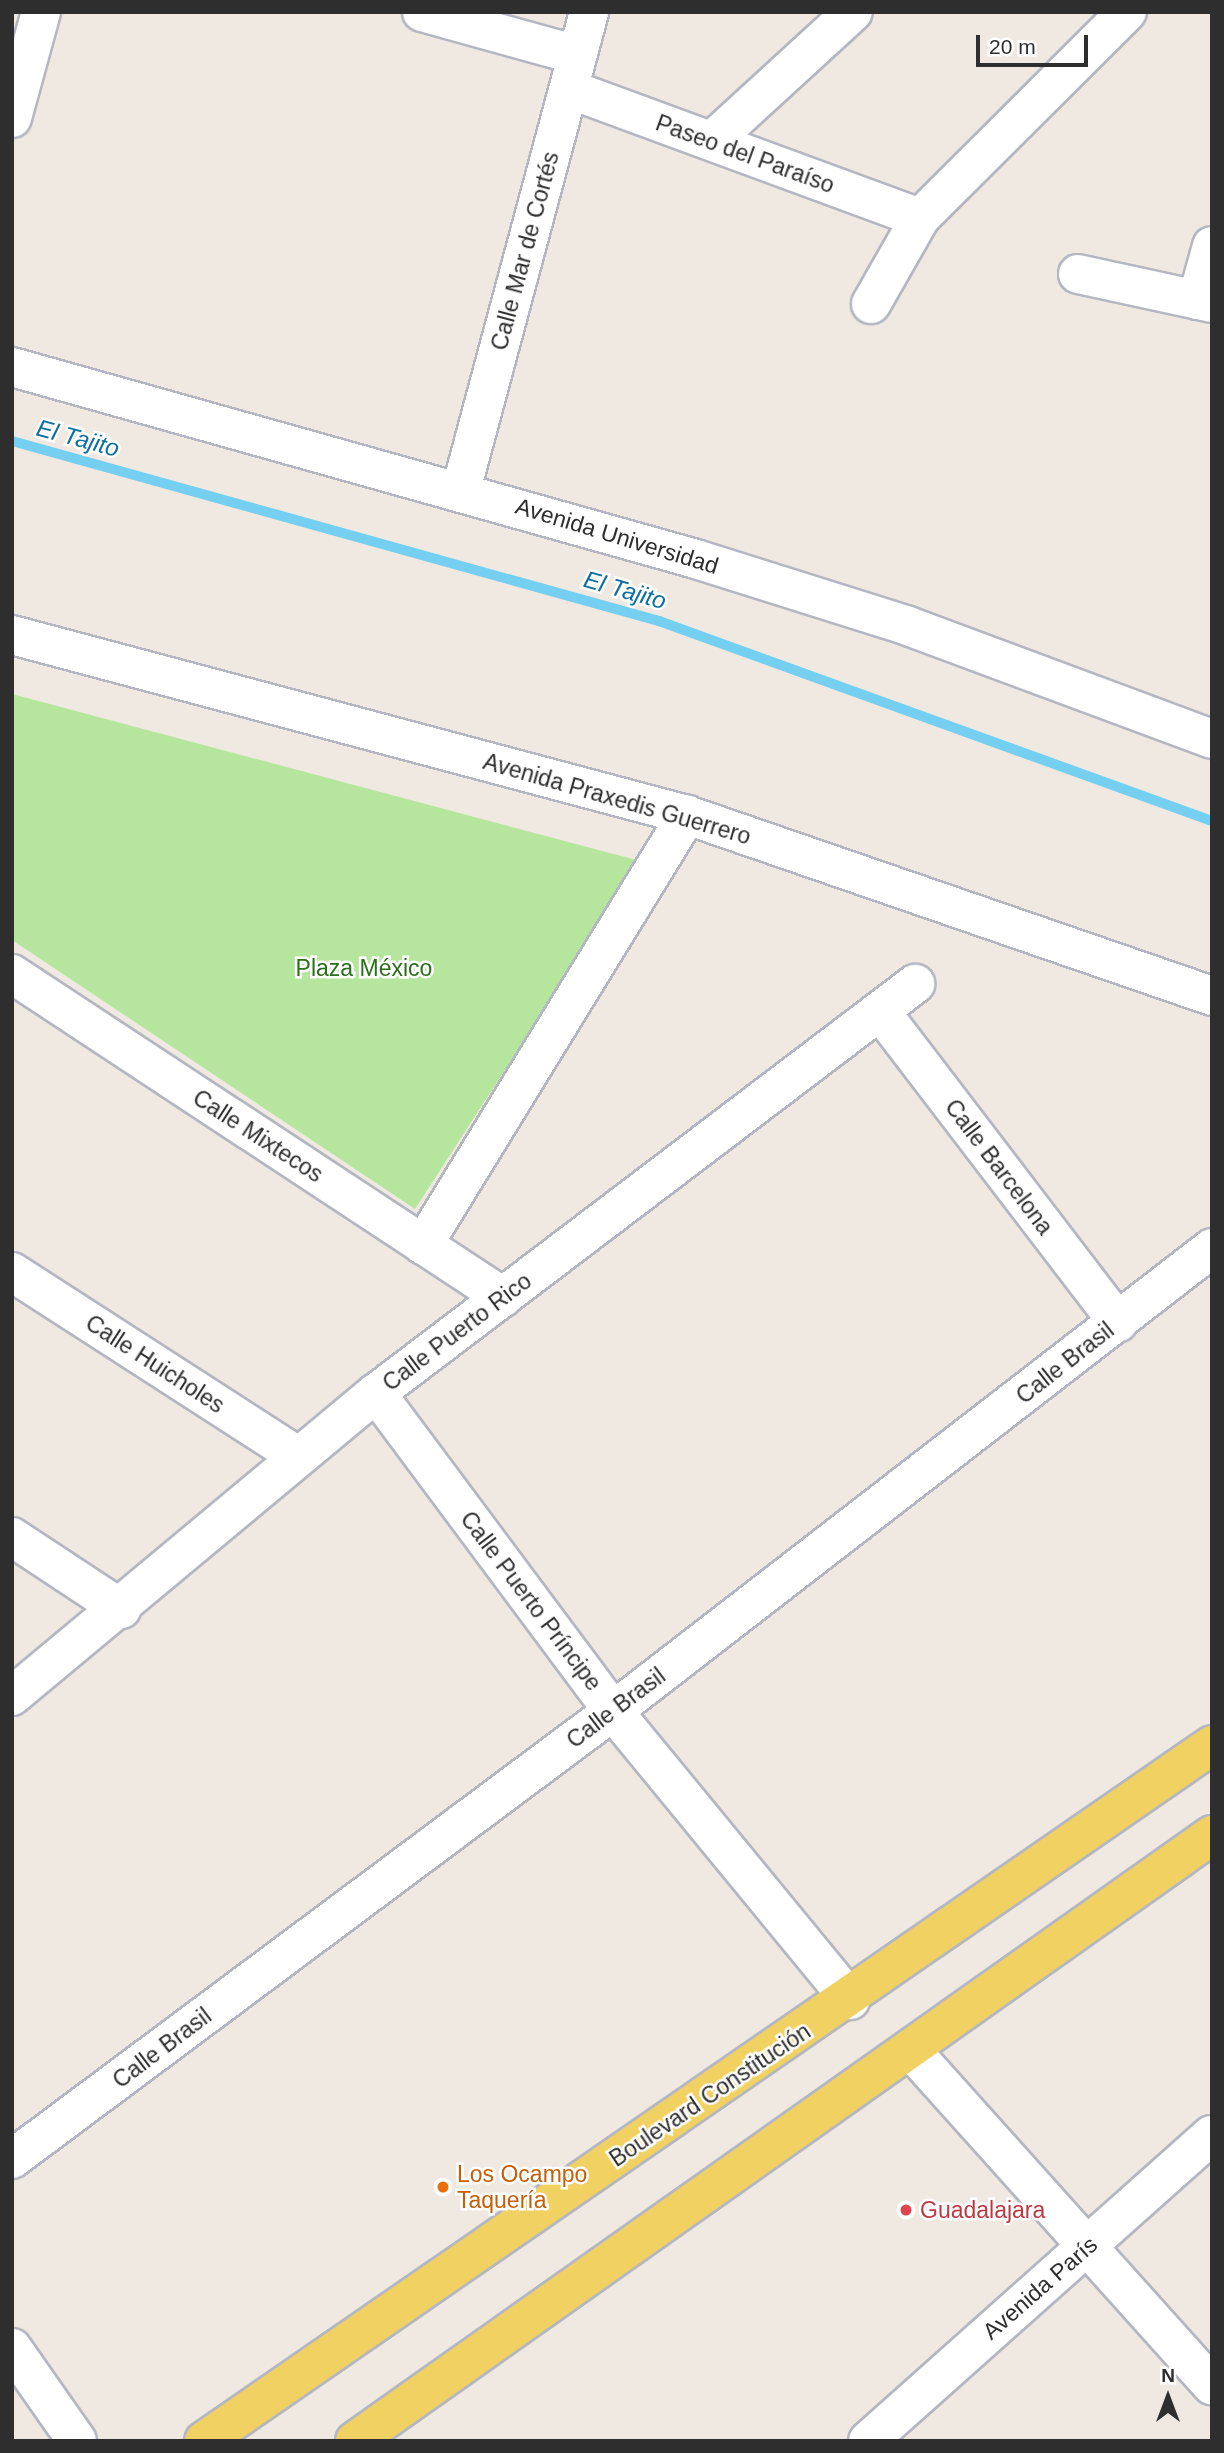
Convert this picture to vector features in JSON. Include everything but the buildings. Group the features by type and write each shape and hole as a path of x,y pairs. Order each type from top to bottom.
{"main road":[{"name":"Boulevard Constitución","path":"204,2441 850,2000 1212,1745"},
{"path":"355,2441 1212,1835"}],"street":[{"path":"12,118 41,12"},
{"name":"Paseo del Paraíso","path":"422,12 573,72 712,141 920,218"},
{"name":"Calle Mar de Cortés","path":"461,490 589,12"},
{"path":"712,141 853,12"},
{"path":"871,304 920,218 1127,12"},
{"path":"1078,274 1204,302 1212,246"},
{"name":"Avenida Universidad","path":"12,366 461,490 908,626 1212,738"},
{"name":"Avenida Praxedis Guerrero","path":"12,635 687,815 1212,996"},
{"path":"423,1245 687,815"},
{"name":"Calle Mixtecos","path":"12,974 503,1297"},
{"name":"Calle Puerto Rico","path":"12,1696 121,1609 297,1456 915,984"},
{"name":"Calle Barcelona","path":"880,1011 1118,1322"},
{"name":"Calle Brasil","path":"12,2160 613,1711 1212,1248"},
{"name":"Calle Huicholes","path":"12,1272 297,1456"},
{"name":"Calle Puerto Príncipe","path":"376,1394 613,1711 850,2000"},
{"path":"12,1537 121,1609"},
{"path":"910,2049 1212,2385"},
{"name":"Avenida París","path":"868,2441 1212,2135"},
{"path":"12,2348 80,2437"}],"green space":[{"name":"Plaza México","path":"12,694 640,861 415,1209 12,940"}],"waterway":[{"name":"El Tajito","path":"12,441 659,621 1212,821"}],"place":[{"name":"Los Ocampo Taquería","path":"443,2187"},
{"name":"Guadalajara","path":"906,2210"}]}
